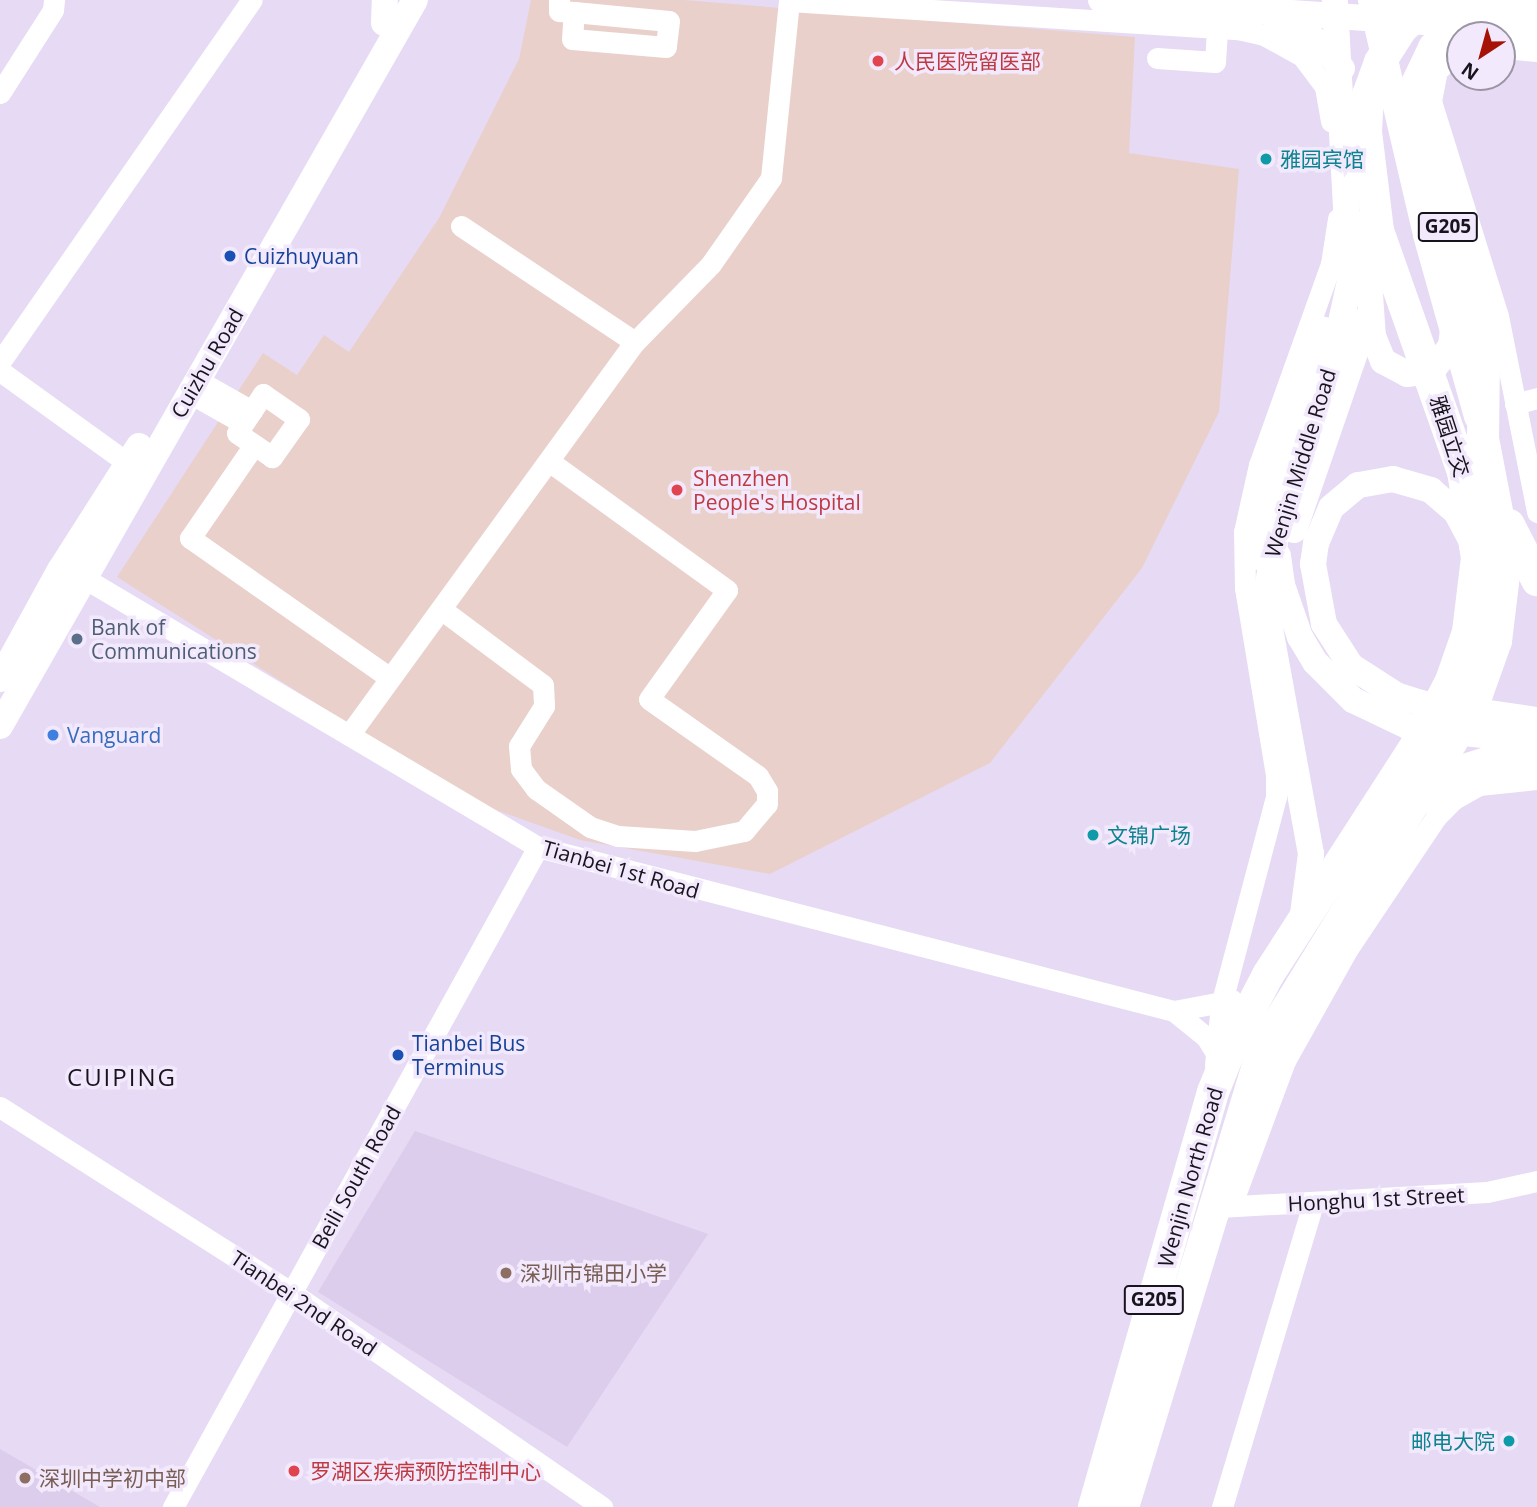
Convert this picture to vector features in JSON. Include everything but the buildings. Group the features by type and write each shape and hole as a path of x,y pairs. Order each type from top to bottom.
{"highway":[{"name":"雅园立交","path":"1336,868 1446,692 1468,632 1477,558 1455,441 1386,257 1365,191 1366,112 1373,78 1402,28 1434,0"},
{"name":"G205","path":"1516,34 1537,30"},
{"name":"雅园立交","path":"1446,41 1434,48 1413,90 1427,163 1471,298 1484,357 1483,439"},
{"name":"G205","path":"1401,823 1465,718 1496,641 1506,558 1497,499 1483,439"},
{"path":"1497,499 1537,580"},
{"path":"1401,823 1429,793 1461,771 1487,763 1537,764"},
{"name":"Wenjin North Road","path":"1123,1507 1223,1207 1263,1048 1401,823"},
{"name":"Wenjin North Road","path":"1094,1507 1213,1092 1268,975 1336,868"}],"main road":[{"name":"Cuizhu Road","path":"0,679 60,570 129,464 385,12 398,0"},
{"name":"Cuizhu Road","path":"0,726 415,0"},
{"path":"1483,439 1426,234 1383,61 1375,0 1537,8"},
{"path":"1105,12 1218,19 1337,6 1446,28"},
{"path":"1337,6 1364,27 1383,61"},
{"name":"Wenjin Middle Road","path":"1301,923 1311,854 1273,594 1280,512 1336,345 1359,298 1350,233 1337,6"},
{"path":"1271,14 1319,42 1342,68 1352,95 1365,191 1365,232 1359,298 1360,345 1273,594"},
{"path":"1365,191 1355,243 1262,500 1257,547 1273,594 1315,662 1342,691 1379,716 1409,727 1537,741"},
{"path":"1359,298 1376,350 1394,369 1420,374 1432,371 1451,346 1453,329"},
{"path":"1477,558 1471,538 1446,502 1414,482 1393,479 1358,485 1331,508 1316,543 1313,564 1324,624 1343,655 1371,682 1420,703 1537,720"}],"street":[{"path":"0,93 53,10 54,0"},
{"path":"0,362 252,0"},
{"path":"349,735 635,342 711,264 771,178 789,0 1105,12"},
{"path":"1157,58 1215,62 1218,19 1264,35 1294,51 1315,70 1325,87 1330,110 1338,215 1331,264 1259,465 1246,519 1245,588 1276,775 1276,797 1221,1005 1213,1092"},
{"path":"1516,44 1537,51"},
{"path":"1446,63 1437,70 1431,102 1498,316 1537,512"},
{"path":"461,226 635,342"},
{"path":"0,371 129,464"},
{"path":"193,387 248,417"},
{"path":"264,394 299,419 272,457 237,433 248,417 264,394"},
{"path":"1515,404 1537,398"},
{"path":"254,445 190,538 390,678"},
{"path":"440,609 543,685 544,706 519,746 521,769 536,789 590,827 618,836 695,841 744,831 767,804 767,791 758,776 649,699 727,590 548,461"},
{"name":"Tianbei 1st Road","path":"84,578 538,847 1174,1011 1221,1005 1268,975"},
{"path":"1223,1207 1285,1061 1347,950 1436,817 1454,799 1479,785 1537,779"},
{"name":"Beili South Road","path":"173,1507 538,847"},
{"name":"Tianbei 1st Road","path":"1174,1011 1206,1037 1216,1053"},
{"name":"Tianbei 2nd Road","path":"0,1107 292,1293 602,1507"},
{"name":"Honghu 1st Street","path":"1223,1207 1487,1192 1537,1181"},
{"path":"1222,1507 1312,1204"}],"shaded area":[{"name":"Shenzhen People's Hospital","path":"531,0 684,0 1135,37 1129,153 1239,169 1219,412 1142,568 990,763 770,874 580,840 468,800 117,577 263,353 297,375 324,335 349,352 439,218 519,59"},
{"name":"深圳市锦田小学","path":"415,1131 708,1234 567,1447 318,1292"},
{"name":"深圳中学初中部","path":"0,1449 100,1507 0,1507"}],"place":[{"name":"人民医院留医部","path":"878,61"},
{"name":"雅园宾馆","path":"1266,159"},
{"name":"Cuizhuyuan","path":"230,256"},
{"name":"Shenzhen People's Hospital","path":"677,490"},
{"name":"Bank of Communications","path":"77,639"},
{"name":"Vanguard","path":"53,735"},
{"name":"文锦广场","path":"1093,835"},
{"name":"Tianbei Bus Terminus","path":"398,1055"},
{"name":"深圳市锦田小学","path":"506,1273"},
{"name":"邮电大院","path":"1509,1441"},
{"name":"罗湖区疾病预防控制中心","path":"294,1471"},
{"name":"深圳中学初中部","path":"25,1478"}],"district":[{"name":"CUIPING","path":"122,1077"}]}
